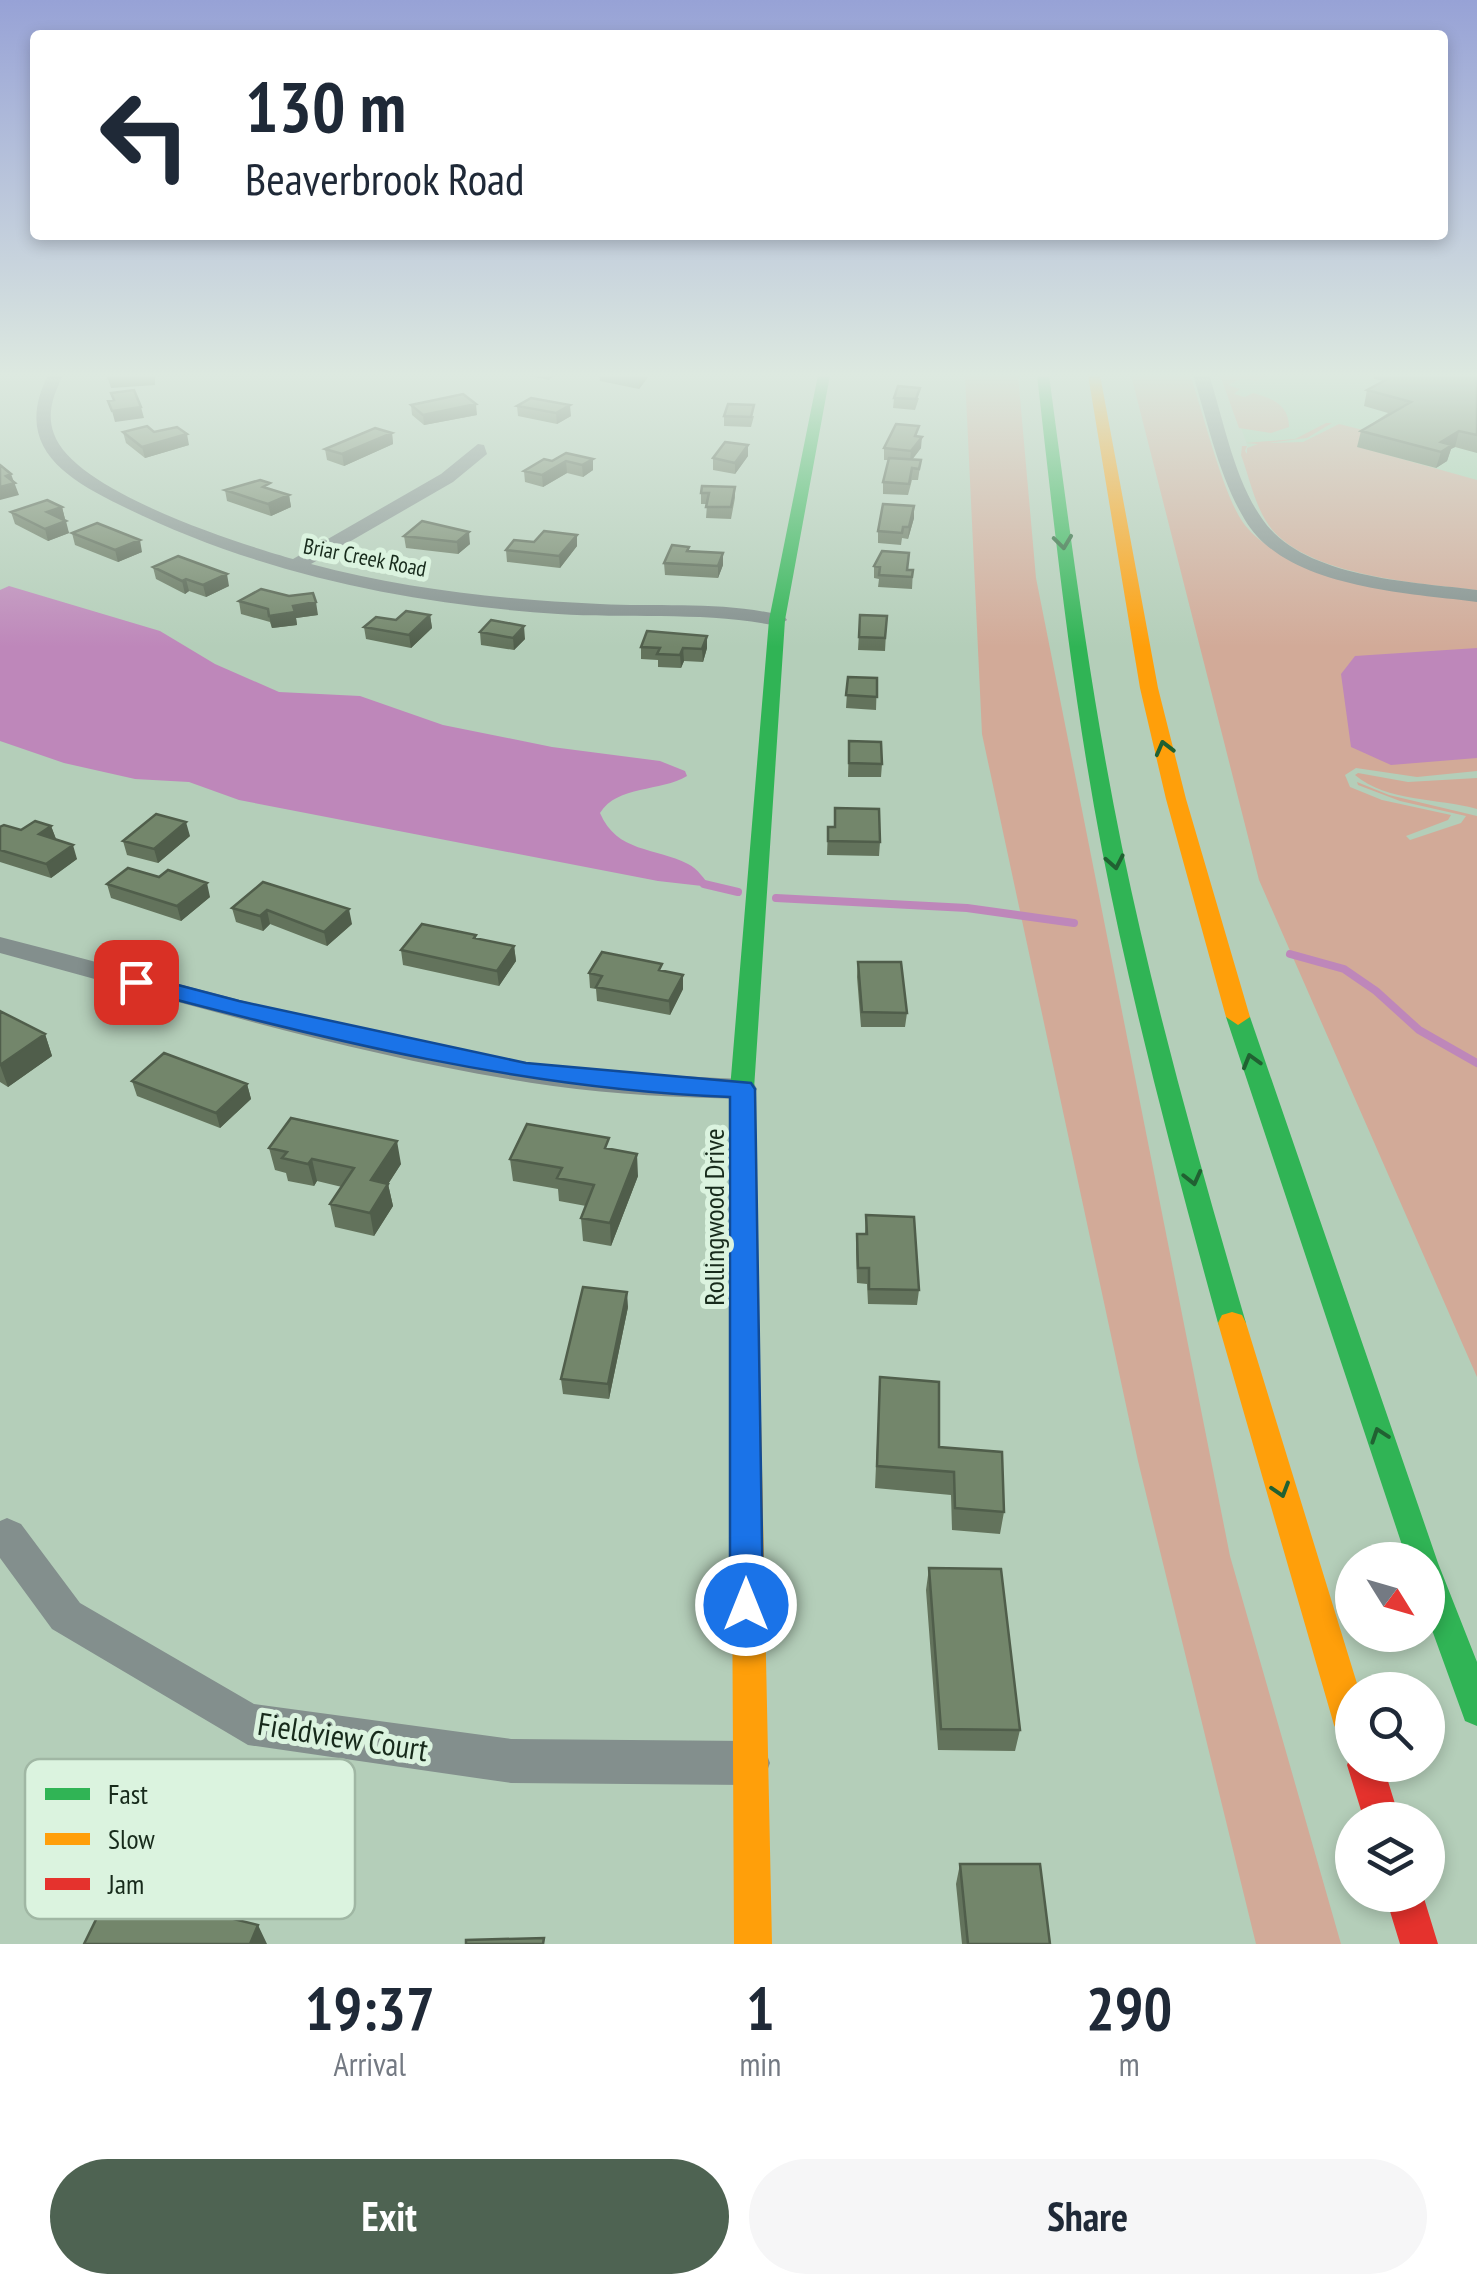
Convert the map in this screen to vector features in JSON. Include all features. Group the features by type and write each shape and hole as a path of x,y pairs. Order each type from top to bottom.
{"main road":[{"name":"Rollingwood Drive","path":"754,1944 748,1763 742,1089 777,620 807,466"},
{"path":"1054,466 1078,672 1126,915 1226,1308 1336,1672"},
{"path":"1110,466 1148,687 1214,936 1260,1094 1417,1542"},
{"path":"1445,1620 1477,1708"},
{"path":"1409,1912 1419,1944"}],"street":[{"name":"Briar Creek Road","path":"68,466 82,479 138,508 294,566 417,592 533,606 777,620"},
{"path":"294,566 464,466"},
{"path":"1234,466 1253,520 1273,542 1304,559 1369,580 1477,596"},
{"path":"0,946 239,1009 526,1071 654,1086 742,1089"},
{"name":"Fieldview Court","path":"7,1536 66,1616 248,1724 511,1761 748,1763"}],"shaded area":[{"path":"969,466 1026,466 1036,578 1230,1556 1341,1944 1256,1944 1138,1461 982,734"},
{"path":"1154,466 1218,466 1242,521 1260,540 1285,555 1349,577 1477,601 1477,771 1417,777 1356,768 1345,775 1350,787 1382,800 1451,815 1448,820 1406,836 1410,840 1461,823 1466,816 1400,801 1357,782 1389,795 1477,816 1477,1377 1259,880"},
{"path":"1245,466 1426,466 1477,480 1477,590 1394,580 1332,565 1282,539 1258,506"},
{"path":"1276,466 1477,466 1477,585"},
{"path":"9,586 160,631 215,664 279,692 360,696 443,725 552,747 660,761 685,771 687,776 676,781 617,798 600,813 616,835 688,864 711,887 658,881 239,800 189,782 135,779 64,763 0,741 0,590"},
{"path":"1477,648 1477,758 1391,765 1351,747 1341,674 1355,656"},
{"path":"1355,775 1408,782 1477,778 1477,809 1382,790"}],"building":[{"path":"0,466 1,466 15,483 0,487"},
{"path":"533,466 558,466 542,475 524,471"},
{"path":"887,466 920,466 912,468 909,484 883,482"},
{"path":"260,480 270,483 263,487 289,495 268,504 225,490"},
{"path":"702,486 735,487 731,507 706,507 709,493 701,493"},
{"path":"47,500 62,507 47,512 66,521 45,529 11,512"},
{"path":"883,504 914,506 909,527 903,527 902,533 878,531"},
{"path":"422,521 469,532 457,542 404,536"},
{"path":"97,523 140,540 115,550 72,533"},
{"path":"544,531 577,535 559,556 506,550 514,540 534,542"},
{"path":"672,545 689,547 687,551 723,553 718,566 664,563"},
{"path":"882,551 909,553 907,570 913,570 912,577 879,575 880,567 874,566"},
{"path":"178,556 227,574 203,585 182,581 153,567"},
{"path":"261,589 289,596 313,593 316,602 293,606 295,612 269,616 268,609 239,601"},
{"path":"406,611 430,615 409,635 364,627 376,617 396,620"},
{"path":"860,615 887,616 885,638 859,637"},
{"path":"491,620 524,626 513,638 480,632"},
{"path":"647,631 707,636 702,649 683,648 680,655 657,654 660,648 641,647"},
{"path":"848,677 877,678 877,697 846,695"},
{"path":"849,741 881,742 882,764 849,763"},
{"path":"835,808 879,809 880,842 828,841 828,827 835,827"},
{"path":"156,814 186,822 154,849 123,841"},
{"path":"35,821 51,826 39,834 73,845 46,864 0,850 0,827 21,830"},
{"path":"128,868 159,877 168,870 207,883 177,906 107,884"},
{"path":"263,882 349,909 324,932 267,910 260,916 232,908"},
{"path":"422,924 514,946 497,971 401,950"},
{"path":"602,952 662,964 659,970 683,975 669,1001 596,987 602,976 589,973"},
{"path":"858,962 901,962 907,1013 862,1012"},
{"path":"0,1011 45,1034 0,1065"},
{"path":"164,1053 247,1084 216,1113 132,1081"},
{"path":"291,1118 397,1141 371,1180 388,1184 370,1213 330,1204 354,1168 312,1159 308,1164 282,1158 287,1152 269,1148"},
{"path":"527,1124 609,1138 605,1148 637,1154 610,1223 581,1218 594,1185 557,1178 562,1168 510,1159"},
{"path":"866,1215 914,1217 919,1290 869,1289 869,1268 858,1268 857,1234 867,1234"},
{"path":"583,1287 627,1292 608,1384 561,1379"},
{"path":"880,1377 939,1382 939,1447 1002,1452 1004,1512 955,1508 954,1472 877,1466"},
{"path":"929,1568 1001,1569 1020,1730 941,1729"},
{"path":"960,1864 1040,1864 1050,1944 968,1944"},
{"path":"96,1919 234,1919 258,1925 250,1944 84,1944"},
{"path":"544,1938 543,1944 466,1944 466,1940"}],"waterway":[{"path":"704,884 738,892"},
{"path":"776,898 967,908 1074,923"},
{"path":"1290,954 1344,969 1376,991 1419,1030 1477,1063"}],"traffic: fast":[{"path":"743,1183 742,1089 777,620 807,466"},
{"path":"1054,466 1082,671 1112,847 1167,1086 1232,1323"},
{"path":"1238,1017 1417,1542"},
{"path":"1445,1621 1477,1709"}],"traffic: slow":[{"path":"1110,466 1149,688 1238,1017"},
{"path":"743,1183 753,1944"},
{"path":"1232,1323 1336,1672"}],"traffic: jam":[{"path":"1370,1782 1376,1802"},
{"path":"1409,1912 1419,1944"}],"route":[{"path":"136,982 239,1009 526,1071 654,1086 742,1089 746,1605"}]}
